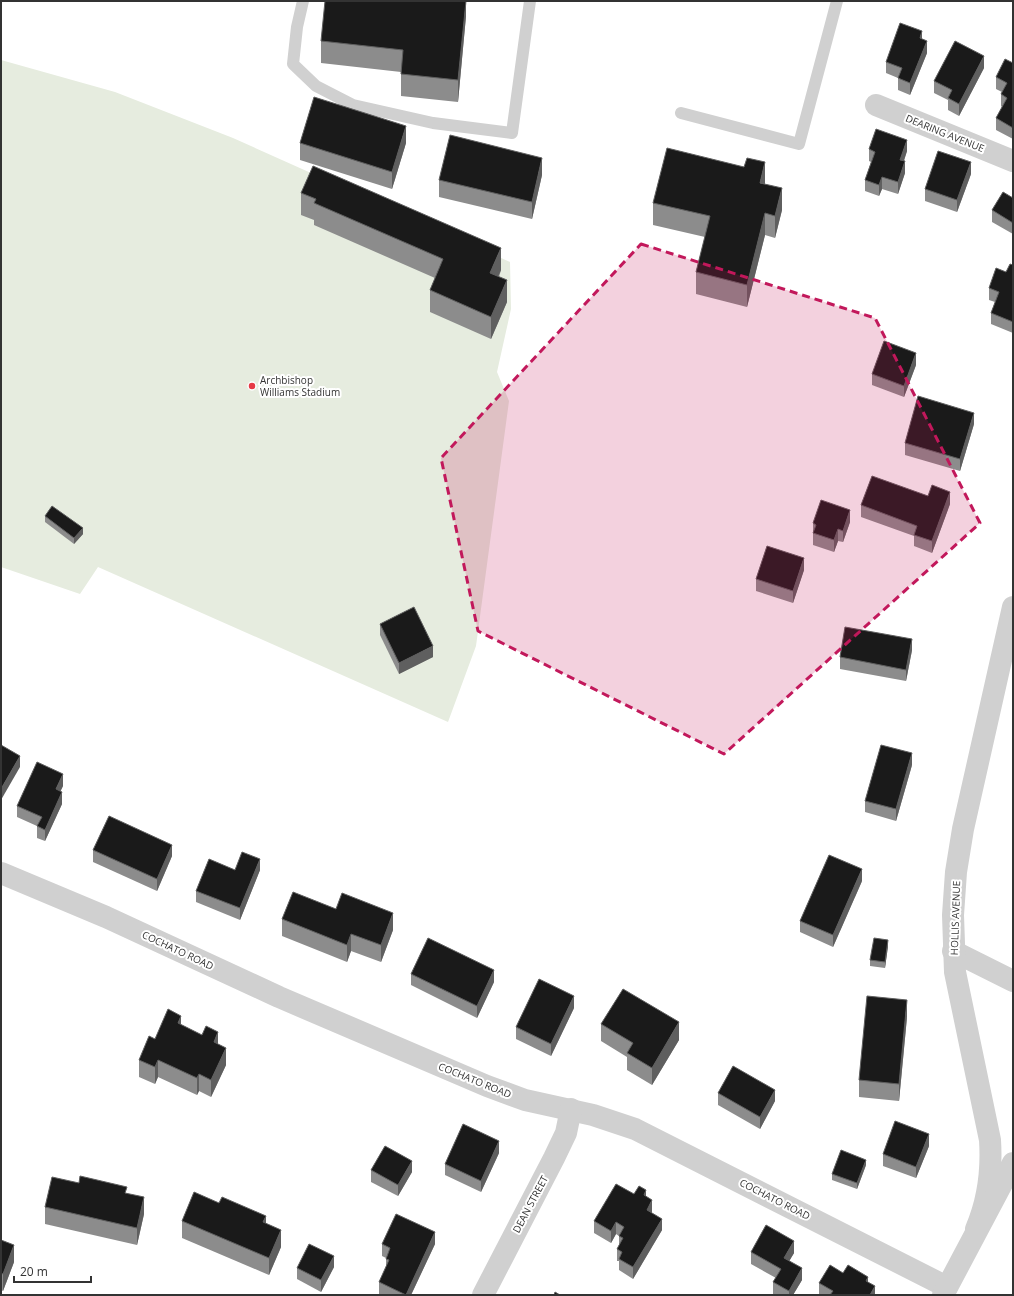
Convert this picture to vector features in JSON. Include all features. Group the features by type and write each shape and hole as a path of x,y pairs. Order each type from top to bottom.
{"street":[{"name":"DEARING AVENUE","path":"876,105 1013,161"},
{"name":"HOLLIS AVENUE","path":"976,1230 982,1215 988,1187 991,1156 990,1140 958,990 953,951 953,915 959,850 1006,672 1013,607"},
{"name":"COCHATO ROAD","path":"1,874 106,917 280,997 487,1086 525,1100 572,1109 615,1122 656,1139 945,1291"},
{"path":"953,951 1013,981"},
{"name":"DEAN STREET","path":"483,1295 566,1133 572,1109"},
{"name":"HOLLIS AVENUE","path":"945,1291 976,1230 1013,1163"}],"lane":[{"path":"303,1 297,27 293,64 316,86 353,105 433,123 512,132 530,1"},
{"path":"680,113 799,144 837,1"}],"highlighted area":[{"path":"641,244 875,318 980,523 724,754 478,631 441,458"}],"shaded area":[{"name":"Archbishop Williams Stadium","path":"1,60 115,92 233,138 510,262 511,309 497,372 509,401 476,646 448,722 98,567 80,594 1,567"}],"building":[{"path":"325,1 466,1 458,80 401,74 403,50 321,41"},
{"path":"900,23 922,31 920,38 927,41 910,83 898,78 902,68 886,62"},
{"path":"955,41 984,56 959,104 948,98 952,90 934,81"},
{"path":"1005,59 1013,63 1013,128 996,118 1007,98 1001,94 1007,83 996,77"},
{"path":"314,97 406,126 392,172 300,143"},
{"path":"876,129 907,140 900,160 905,161 898,182 882,177 879,185 865,180 875,152 869,149"},
{"path":"450,135 542,158 532,202 439,180"},
{"path":"667,148 744,167 747,158 765,162 760,183 782,188 775,216 765,213 747,285 696,272 710,216 653,203"},
{"path":"938,151 971,162 957,200 925,189"},
{"path":"313,166 501,248 490,273 507,280 491,317 430,290 443,259 314,203 316,199 301,193"},
{"path":"1003,192 1013,198 1013,223 992,210"},
{"path":"1010,264 1013,265 1013,322 991,313 999,292 989,288 996,268 1006,272"},
{"path":"884,341 916,353 904,386 872,374"},
{"path":"918,396 974,413 960,459 905,443"},
{"path":"872,476 928,496 932,485 950,492 932,541 914,535 917,526 861,505"},
{"path":"821,500 850,510 843,531 838,529 834,540 813,533 816,525 813,523"},
{"path":"52,506 83,528 74,538 45,516"},
{"path":"767,546 804,558 793,591 756,579"},
{"path":"414,607 433,646 399,663 380,624"},
{"path":"845,627 912,639 906,670 840,657"},
{"path":"1,745 20,756 1,789"},
{"path":"881,745 912,753 896,809 865,801"},
{"path":"37,762 63,774 56,789 62,792 45,830 37,826 42,817 17,806"},
{"path":"109,816 172,845 157,879 93,850"},
{"path":"242,852 260,859 240,908 196,891 209,859 235,870"},
{"path":"829,855 862,869 833,935 800,921"},
{"path":"293,892 336,909 342,893 393,913 381,945 351,934 347,945 282,919"},
{"path":"428,938 494,970 477,1006 411,974"},
{"path":"874,938 888,940 885,962 870,960"},
{"path":"539,979 574,996 551,1044 516,1027"},
{"path":"623,989 679,1022 652,1068 627,1053 633,1043 601,1024"},
{"path":"867,996 907,1000 899,1084 859,1080"},
{"path":"168,1009 181,1016 178,1023 202,1035 206,1026 218,1032 214,1042 226,1048 211,1080 199,1074 197,1078 158,1060 155,1067 139,1060 149,1036 155,1039"},
{"path":"733,1066 775,1090 760,1117 718,1093"},
{"path":"895,1121 929,1134 916,1167 883,1154"},
{"path":"463,1124 499,1141 481,1181 445,1164"},
{"path":"385,1146 412,1161 398,1185 371,1170"},
{"path":"841,1150 866,1160 857,1183 832,1174"},
{"path":"80,1176 127,1187 125,1193 144,1197 137,1228 45,1207 52,1177 79,1183"},
{"path":"616,1184 634,1194 639,1186 646,1190 644,1195 652,1200 647,1210 662,1219 633,1267 619,1259 622,1252 617,1249 623,1238 619,1236 624,1227 616,1222 611,1231 594,1221"},
{"path":"194,1192 219,1203 222,1197 266,1216 263,1222 281,1230 269,1258 182,1221"},
{"path":"396,1214 435,1232 406,1295 379,1282 389,1260 386,1259 390,1248 382,1244"},
{"path":"766,1225 794,1241 784,1258 802,1268 789,1291 773,1282 781,1269 751,1252"},
{"path":"1,1240 14,1245 3,1274 1,1273"},
{"path":"309,1244 334,1256 321,1280 297,1268"},
{"path":"830,1265 843,1273 848,1265 868,1277 866,1281 875,1286 870,1295 830,1295 833,1291 819,1283"}],"place":[{"name":"Archbishop Williams Stadium","path":"252,386"}]}
